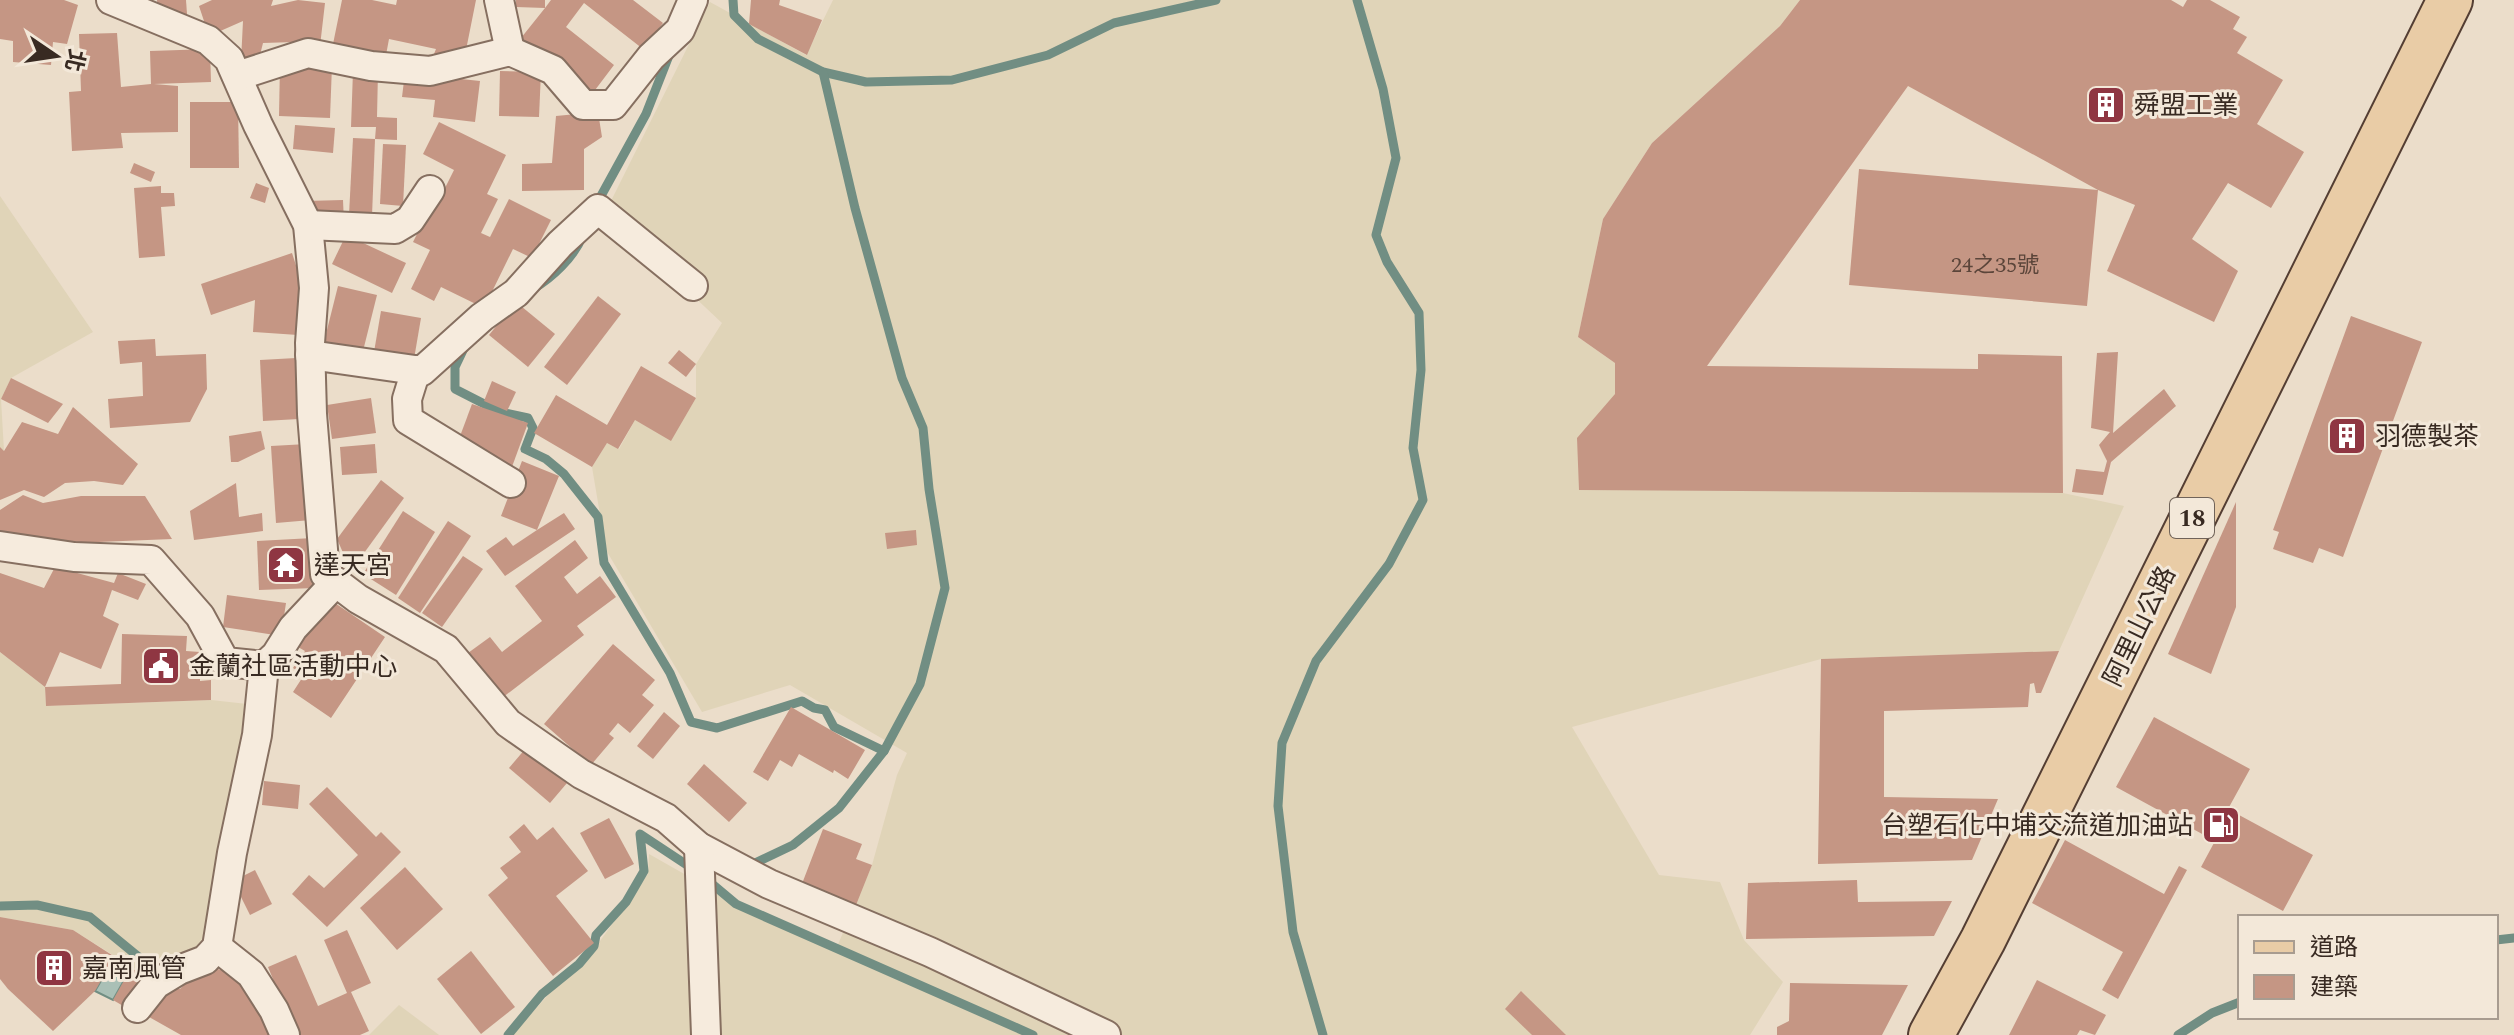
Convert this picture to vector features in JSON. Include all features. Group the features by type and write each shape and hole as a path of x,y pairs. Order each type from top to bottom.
{"main road":[{"name":"阿里山公路","path":"1931,1035 1983,940 2450,0"}],"street":[{"path":"111,0 208,40 229,59 308,225 314,288 310,355 312,414 325,574 358,599 446,649 508,723 581,774 666,818 699,847 769,884 930,952 1106,1035"},
{"path":"499,0 510,51"},
{"path":"237,76 308,53 371,66 430,71 510,51 553,70 583,105 613,105 651,57 680,30 693,0"},
{"path":"308,225 395,229 410,220 430,190"},
{"path":"310,355 422,371 482,317 516,293 560,244 598,209 693,286"},
{"path":"416,370 407,399 408,420 511,483"},
{"path":"0,546 74,557 151,560 200,616 225,662 264,666"},
{"path":"137,1008 156,984 179,970 205,960 217,947 232,853 254,748 264,666 276,655 293,628 336,582"},
{"path":"699,847 706,1035"},
{"path":"217,947 251,974 274,1010 285,1035"}],"shaded area":[{"path":"833,0 1800,0 1780,26 1652,143 1603,219 1578,337 1615,363 1615,394 1579,489 2063,493 2124,506 2059,651 1821,659 1572,727 1659,875 1720,882 1744,940 1783,982 1750,1035 512,1035 590,955 648,874 649,854 746,909 836,949 872,865 897,775 907,753 790,685 702,712 606,550 592,467 607,443 619,449 635,420 671,440 696,398 696,364 722,323 605,213 710,2 806,55"},
{"path":"0,196 93,332 11,378 1,399 4,451 0,447"},
{"path":"0,652 45,687 46,706 211,700 247,704 204,948 148,977 73,930 0,917"},
{"path":"115,957 131,968 113,1000 95,991"},
{"path":"399,1005 439,1035 369,1035"}],"building":[{"path":"0,0 64,0 78,5 67,44 53,42 51,65 13,62 13,41 0,39"},
{"path":"157,0 186,0 187,14 158,14"},
{"path":"212,0 273,0 271,6 298,0 325,3 320,46 294,42 263,43 259,59 241,61 243,21 209,36 199,6"},
{"path":"342,0 372,0 396,5 397,0 476,0 464,60 434,54 436,49 389,39 386,55 333,44"},
{"path":"516,0 545,0 545,8 516,7"},
{"path":"551,0 633,0 663,23 643,49 584,3 566,27 614,65 589,98 517,43"},
{"path":"751,0 780,0 779,5 822,20 807,55 749,24"},
{"path":"1800,0 2171,0 2183,7 2187,0 2210,0 2240,17 2233,29 2247,37 2237,53 2283,80 2257,124 2304,152 2271,208 2228,183 2192,239 2238,271 2214,322 2107,271 2135,205 2098,190 1908,86 1707,366 1978,369 1978,354 2062,356 2063,493 1579,490 1577,438 1615,394 1615,363 1578,337 1603,219 1652,143 1780,26"},
{"path":"117,33 121,87 151,84 150,51 210,49 211,82 154,84 178,86 178,132 121,133 123,148 72,151 69,92 81,91 79,34"},
{"path":"280,64 332,65 330,118 279,116"},
{"path":"353,71 378,71 377,117 397,118 397,140 375,139 376,127 351,127"},
{"path":"500,71 541,72 539,117 499,116"},
{"path":"405,73 480,81 475,122 433,117 435,100 402,97"},
{"path":"190,102 238,102 239,168 190,168"},
{"path":"598,112 602,137 584,149 584,190 522,191 522,164 552,163 556,116"},
{"path":"439,122 506,155 487,194 498,199 481,233 490,237 509,199 551,220 532,258 513,249 484,308 441,287 434,301 411,289 430,250 413,242 430,208 434,210 454,170 423,154"},
{"path":"295,125 335,128 333,153 293,149"},
{"path":"353,138 375,139 372,216 349,215"},
{"path":"383,144 406,145 403,206 380,204"},
{"path":"134,163 155,172 151,182 130,173"},
{"path":"1859,169 2098,190 2087,306 1849,285"},
{"path":"256,183 269,188 265,203 250,198"},
{"path":"161,186 161,193 174,193 175,206 161,207 165,256 139,258 134,188"},
{"path":"343,200 344,223 306,224 306,201"},
{"path":"346,235 406,263 392,293 332,264"},
{"path":"292,253 302,284 298,335 253,332 255,300 211,315 201,284"},
{"path":"338,286 377,295 362,355 323,346"},
{"path":"598,296 621,314 567,385 544,367"},
{"path":"516,302 555,334 528,367 489,335"},
{"path":"381,311 421,318 414,359 374,352"},
{"name":"羽德製茶","path":"2351,316 2422,342 2343,557 2319,548 2313,563 2273,549 2279,532 2273,530"},
{"path":"155,339 156,356 206,354 207,389 190,422 110,428 108,399 143,396 142,362 120,364 118,341"},
{"path":"679,350 696,364 686,377 668,363"},
{"path":"2118,352 2113,433 2164,389 2176,406 2111,462 2103,495 2072,492 2076,469 2104,472 2107,461 2099,445 2110,432 2091,428 2097,353"},
{"path":"296,358 299,419 263,421 260,360"},
{"path":"641,366 696,398 671,441 635,420 618,449 607,443 592,467 534,433 556,395 607,425"},
{"path":"11,378 63,404 48,423 1,399"},
{"path":"492,381 516,392 507,411 484,401"},
{"path":"371,398 376,433 332,439 327,405"},
{"path":"472,404 528,423 509,475 453,455"},
{"path":"73,407 138,464 123,485 94,481 65,483 44,497 24,490 0,500 0,447 4,451 22,422 58,434"},
{"path":"261,431 265,449 238,462 231,462 229,436"},
{"path":"307,444 311,520 276,523 271,446"},
{"path":"375,444 377,473 342,475 340,447"},
{"path":"522,461 559,476 537,530 501,516"},
{"path":"381,480 404,498 351,571 337,539"},
{"path":"236,483 239,517 262,513 263,531 194,540 190,511"},
{"path":"23,495 43,503 81,496 145,496 172,539 0,546 0,510"},
{"path":"2236,502 2236,607 2211,674 2168,654"},
{"path":"403,511 435,532 396,595 363,574"},
{"path":"564,513 575,529 505,576 486,551 506,537 513,546"},
{"path":"448,521 471,536 420,613 398,598"},
{"path":"916,530 917,545 887,549 885,533"},
{"name":"達天宮","path":"313,538 315,588 259,590 257,541"},
{"path":"575,540 588,558 564,577 577,594 600,576 616,597 577,626 584,635 502,698 468,653 490,637 502,652 542,621 515,586"},
{"path":"463,556 483,569 442,627 422,613"},
{"path":"55,567 114,583 118,573 146,584 138,600 112,590 103,616 119,624 101,669 60,652 45,687 0,652 0,573 44,588"},
{"path":"227,595 286,603 281,636 223,627"},
{"path":"329,599 385,637 331,718 293,692 304,675 293,668 305,651 298,647"},
{"path":"122,634 187,636 186,651 200,652 200,681 211,680 211,700 46,706 45,687 121,684"},
{"path":"613,644 655,680 642,695 654,705 630,733 618,723 609,734 614,738 591,765 544,724"},
{"path":"2059,651 2041,693 2036,693 2034,683 2030,684 2028,707 1884,711 1884,797 1998,799 1972,860 1818,864 1821,659"},
{"path":"791,707 865,750 848,779 799,754 792,767 780,760 768,781 753,772"},
{"path":"664,712 680,726 653,759 637,746"},
{"name":"台塑石化中埔交流道加油站","path":"2154,717 2250,769 2228,809 2313,855 2283,911 2201,867 2215,841 2116,787"},
{"path":"526,748 567,783 550,803 509,768"},
{"path":"704,764 747,803 729,822 687,784"},
{"path":"264,781 300,785 298,809 262,805"},
{"path":"327,787 376,837 381,832 401,852 327,927 292,894 309,875 324,888 358,855 309,804"},
{"path":"609,818 634,864 605,879 580,833"},
{"path":"524,824 537,840 553,827 588,871 556,896 594,943 553,976 488,895 508,878 500,868 521,852 509,837"},
{"path":"823,829 862,844 856,859 872,865 854,910 800,889"},
{"path":"2065,840 2164,894 2179,866 2187,870 2118,999 2102,990 2123,952 2032,903"},
{"path":"405,867 443,909 397,950 360,908"},
{"path":"255,870 272,904 250,915 233,881"},
{"path":"1857,880 1858,902 1952,901 1934,936 1746,939 1748,883"},
{"name":"嘉南風管","path":"0,917 73,930 115,957 95,991 53,1031 0,979"},
{"path":"347,930 371,983 351,992 369,1031 360,1035 290,1035 269,987 275,984 268,967 296,955 318,1006 347,993 324,940"},
{"path":"471,951 515,1007 481,1034 437,979"},
{"path":"204,964 229,973 248,992 277,1035 181,1035 142,1013 164,984 180,989"},
{"path":"131,968 148,977 130,1010 113,1000"},
{"path":"2037,980 2106,1015 2095,1035 2080,1030 2077,1035 2009,1035"},
{"path":"1790,983 1908,985 1882,1035 1777,1035 1777,1027 1789,1021"},
{"path":"1521,991 1566,1035 1532,1035 1505,1009"}],"waterway":[{"path":"733,0 734,15 758,39 823,72 866,82 952,80 1048,55 1114,23 1216,0"},
{"path":"1323,1035 1293,932 1278,806 1282,743 1316,661 1389,564 1423,500 1413,448 1421,370 1419,313 1387,262 1376,235 1396,158 1383,89 1357,0"},
{"path":"596,205 646,114 670,53"},
{"path":"748,863 755,863 793,845 839,808 884,751 920,684 945,588 923,428 902,378 855,208 823,72"},
{"path":"533,289 562,266 582,237"},
{"path":"466,344 455,367 455,389 500,412 528,418 533,428 525,449 546,459 564,474 598,517 604,563 670,673 691,722 717,728 802,701 825,710 834,727 884,751"},
{"path":"508,1035 542,994 579,964 594,946 596,935 626,902 644,871 640,834 693,869"},
{"path":"705,878 736,904 1033,1035"},
{"path":"0,906 37,905 90,917 157,972 165,972"},
{"path":"2498,940 2514,938"},
{"path":"2178,1035 2212,1013 2238,1003"}],"place":[{"name":"舜盟工業","path":"2106,105"},
{"name":"羽德製茶","path":"2347,436"},
{"name":"達天宮","path":"286,565"},
{"name":"金蘭社區活動中心","path":"161,666"},
{"name":"台塑石化中埔交流道加油站","path":"2221,825"},
{"name":"嘉南風管","path":"54,968"}]}
